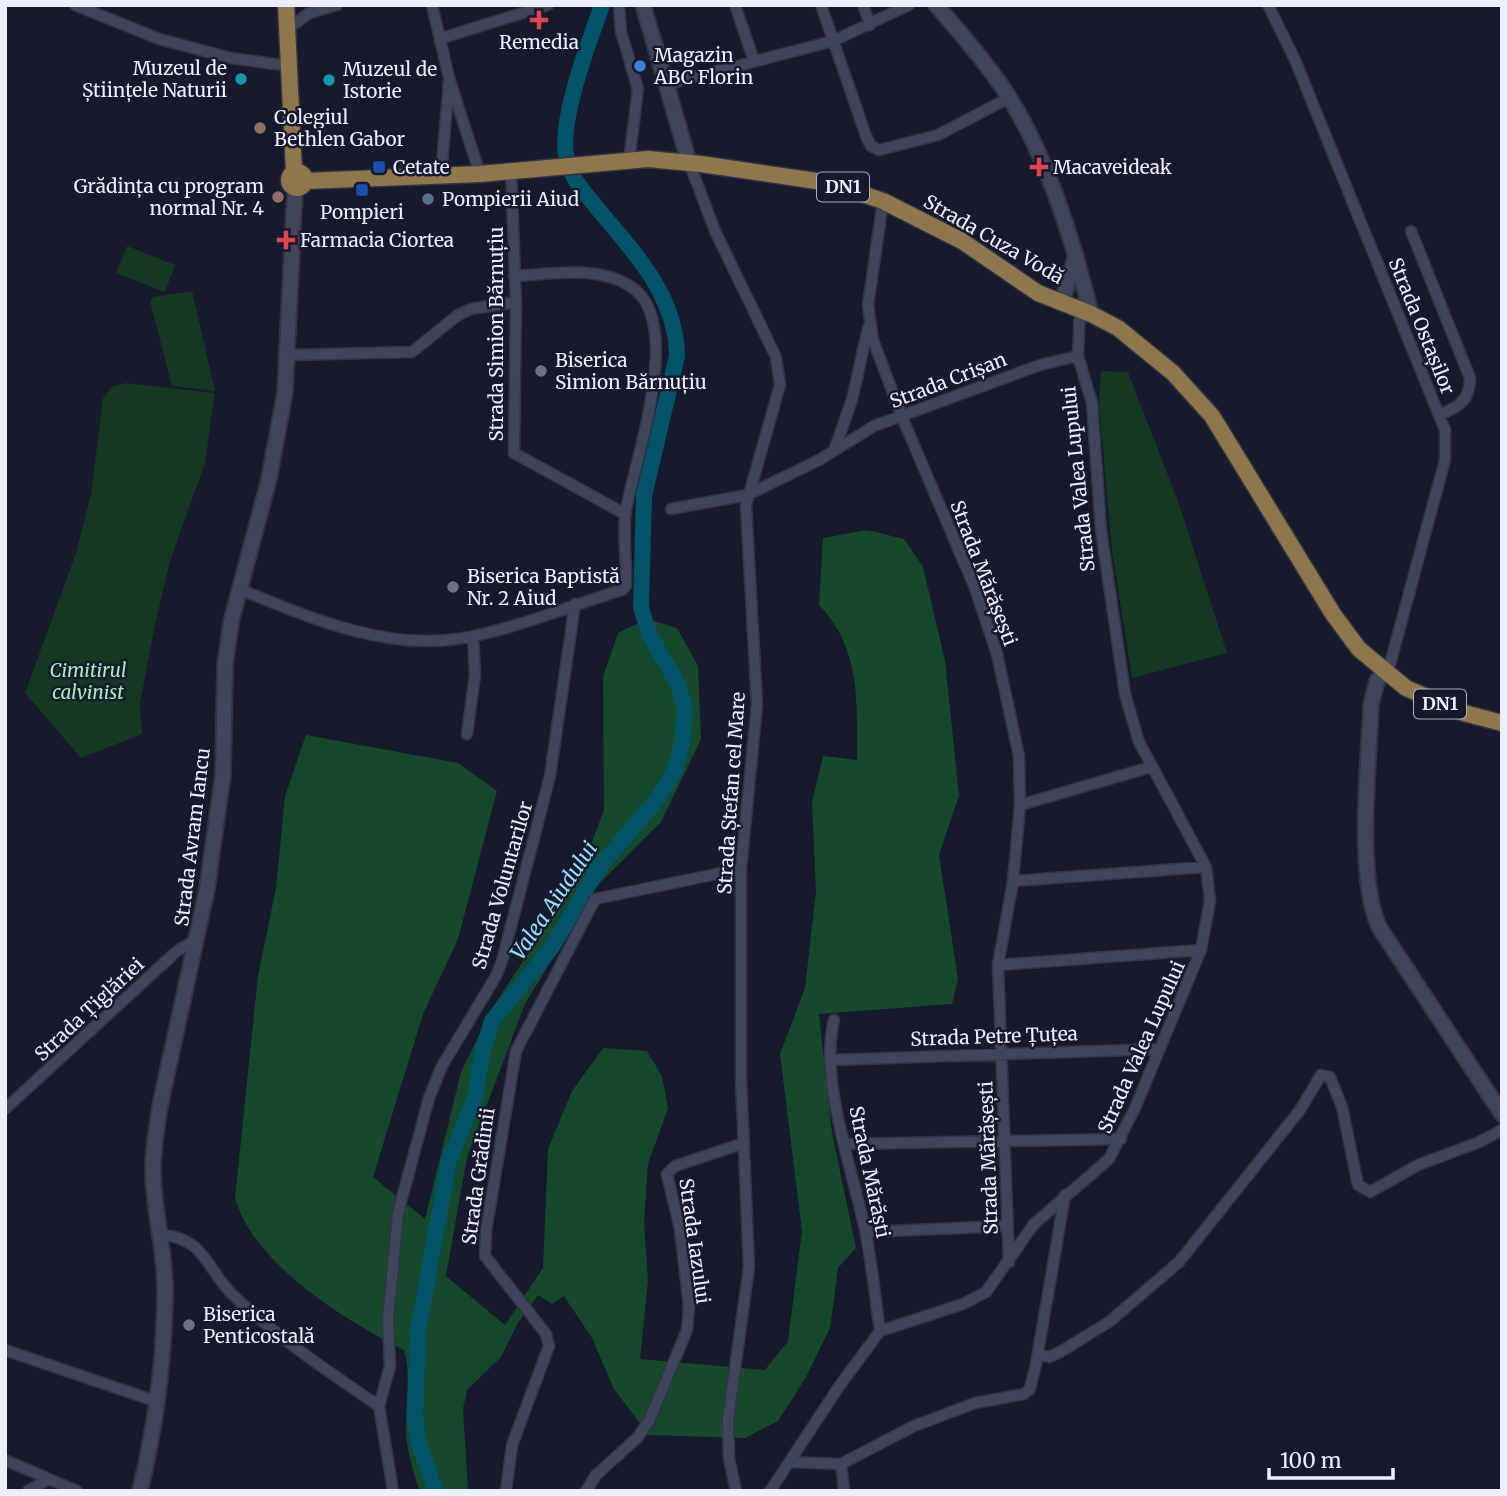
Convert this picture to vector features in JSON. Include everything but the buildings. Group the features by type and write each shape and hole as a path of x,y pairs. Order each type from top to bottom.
{"main road":[{"path":"286,5 298,180"},
{"path":"643,5 690,162"},
{"path":"936,5 978,54 1009,97 1059,205 1077,254 1086,311"},
{"name":"Strada Cuza Vodă","path":"511,171 629,160 690,162 816,180 883,201 962,241 1022,284 1086,311 1150,351 1192,391 1232,447 1333,614 1359,649 1385,672 1429,700 1502,723"},
{"name":"DN1","path":"298,180 511,171"},
{"name":"Strada Avram Iancu","path":"140,1491 158,1402 165,1287 153,1172 155,1142 172,1048 198,939 223,774 225,665 239,589 269,480 288,355 298,180"},
{"path":"1062,302 1077,254"},
{"path":"1385,672 1377,681 1371,704 1367,860 1371,908 1379,927 1502,1114"}],"street":[{"path":"75,5 159,39 231,58 289,66"},
{"path":"288,29 309,13 337,5"},
{"path":"432,5 442,38 449,78 480,174"},
{"path":"442,38 548,5"},
{"path":"619,5 621,32 638,89 629,160"},
{"path":"735,5 754,61"},
{"path":"821,5 866,136 871,146 878,150 938,135 1009,97"},
{"path":"863,5 870,25"},
{"path":"668,84 833,41 909,5"},
{"name":"Strada Ostașilor","path":"1268,5 1295,60 1445,430 1445,460 1390,664 1385,672"},
{"path":"441,176 449,78"},
{"name":"Strada Ștefan cel Mare","path":"690,162 715,231 765,333 779,370 778,401 747,495 757,704 744,815 741,869 740,1007 749,1267 728,1419 729,1458 736,1491"},
{"name":"Strada Simion Bărnuțiu","path":"511,171 516,302 514,453 625,514"},
{"name":"Strada Mărășești","path":"883,201 872,267 869,322 902,417 975,588 997,654 1019,756 1020,805 1013,881 998,965 1009,1262"},
{"path":"1411,231 1470,378 1467,397 1461,405 1439,415"},
{"path":"239,589 312,616 387,638 418,642 473,636 622,590 626,586 625,514 656,366 654,321 649,306 630,286 603,275 514,276"},
{"path":"288,355 412,352 458,315 480,307 516,302"},
{"name":"Strada Valea Lupului","path":"880,1331 979,1297 992,1285 1034,1224 1109,1158 1121,1139 1201,950 1210,900 1206,867 1151,767 1130,717 1112,621 1101,530 1092,403 1078,356 1086,311"},
{"path":"835,448 852,400 869,322"},
{"name":"Strada Crișan","path":"671,509 747,495 819,460 865,430 1040,365 1078,356"},
{"name":"Strada Voluntarilor","path":"393,1491 379,1406 390,1366 388,1307 398,1213 429,1098 442,1066 496,976 502,961 550,776 575,604"},
{"path":"467,734 475,676 473,636"},
{"path":"1020,805 1151,767"},
{"path":"1013,881 1206,867"},
{"name":"Strada Grădinii","path":"506,1491 508,1461 549,1340 485,1256 486,1231 516,1051 595,899 741,869"},
{"name":"Strada Țiglăriei","path":"5,1109 177,951 198,939"},
{"path":"998,965 1201,950"},
{"name":"Strada Mărăști","path":"834,1020 829,1039 830,1060 844,1144 866,1232 880,1331"},
{"name":"Strada Petre Țuțea","path":"830,1060 1002,1052 1160,1049"},
{"path":"1038,1354 1049,1357 1109,1322 1180,1262 1300,1110 1321,1075 1330,1077 1339,1094 1358,1185 1370,1192 1418,1165 1477,1143 1502,1130"},
{"path":"844,1144 1121,1139"},
{"name":"Strada Iazului","path":"586,1491 596,1475 637,1438 649,1422 687,1330 689,1306 680,1229 667,1174 675,1166 744,1143"},
{"path":"792,1462 841,1464 914,1426 975,1403 1024,1394 1033,1378 1038,1354 1065,1195"},
{"path":"866,1232 1007,1226"},
{"path":"161,1236 176,1236 192,1243 231,1294 321,1367 379,1406"},
{"path":"770,1491 792,1462 840,1385 880,1331"},
{"path":"5,1350 158,1402"},
{"path":"5,1460 77,1491"},
{"path":"841,1464 844,1491"},
{"path":"28,1491 49,1479"}],"green space":[{"path":"127,246 175,265 165,292 116,273"},
{"path":"192,291 215,391 172,386 150,301 153,297"},
{"path":"1101,371 1128,372 1179,504 1227,653 1132,678 1112,551 1099,404"},
{"name":"Cimitirul calvinist","path":"126,383 215,393 205,463 170,561 156,620 140,703 142,734 81,758 25,693 76,553 91,494 103,398 112,387"},
{"path":"867,530 904,539 923,567 945,661 959,796 939,855 958,979 952,1004 819,1014 832,1133 856,1248 838,1268 830,1328 805,1379 778,1421 745,1438 649,1435 614,1389 592,1338 564,1296 552,1304 538,1295 518,1323 501,1357 467,1390 463,1409 468,1491 420,1491 407,1439 408,1377 404,1350 355,1323 304,1288 281,1268 245,1223 235,1198 258,976 276,888 285,796 306,735 458,763 497,791 458,939 423,1014 373,1177 425,1219 461,1072 493,1007 579,876 604,810 603,677 618,633 647,619 677,628 698,666 701,739 661,822 595,888 525,1004 467,1157 446,1276 505,1325 543,1268 548,1149 572,1091 603,1048 647,1051 662,1076 668,1108 648,1164 644,1223 648,1280 640,1359 765,1370 788,1341 802,1232 780,1054 805,988 816,892 812,802 823,756 857,760 854,677 843,639 819,605 823,538"}],"waterway":[{"name":"Valea Aiudului","path":"436,1491 418,1441 415,1417 418,1330 449,1160 475,1098 482,1053 492,1021 552,947 598,869 658,798 675,770 682,743 685,709 678,684 649,634 641,607 644,496 677,356 675,334 669,314 651,276 578,184 566,155 565,139 571,100 602,5"}],"place":[{"name":"Remedia","path":"539,20"},
{"name":"Magazin ABC Florin","path":"640,66"},
{"name":"Muzeul de Științele Naturii","path":"241,79"},
{"name":"Muzeul de Istorie","path":"329,80"},
{"name":"Colegiul Bethlen Gabor","path":"260,128"},
{"name":"Cetate","path":"379,167"},
{"name":"Macaveideak","path":"1039,167"},
{"name":"Pompieri","path":"362,190"},
{"name":"Grădința cu program normal Nr. 4","path":"278,197"},
{"name":"Pompierii Aiud","path":"428,199"},
{"name":"Farmacia Ciortea","path":"286,240"},
{"name":"Biserica Simion Bărnuțiu","path":"541,371"},
{"name":"Biserica Baptistă Nr. 2 Aiud","path":"453,587"},
{"name":"Biserica Penticostală","path":"189,1325"}]}
